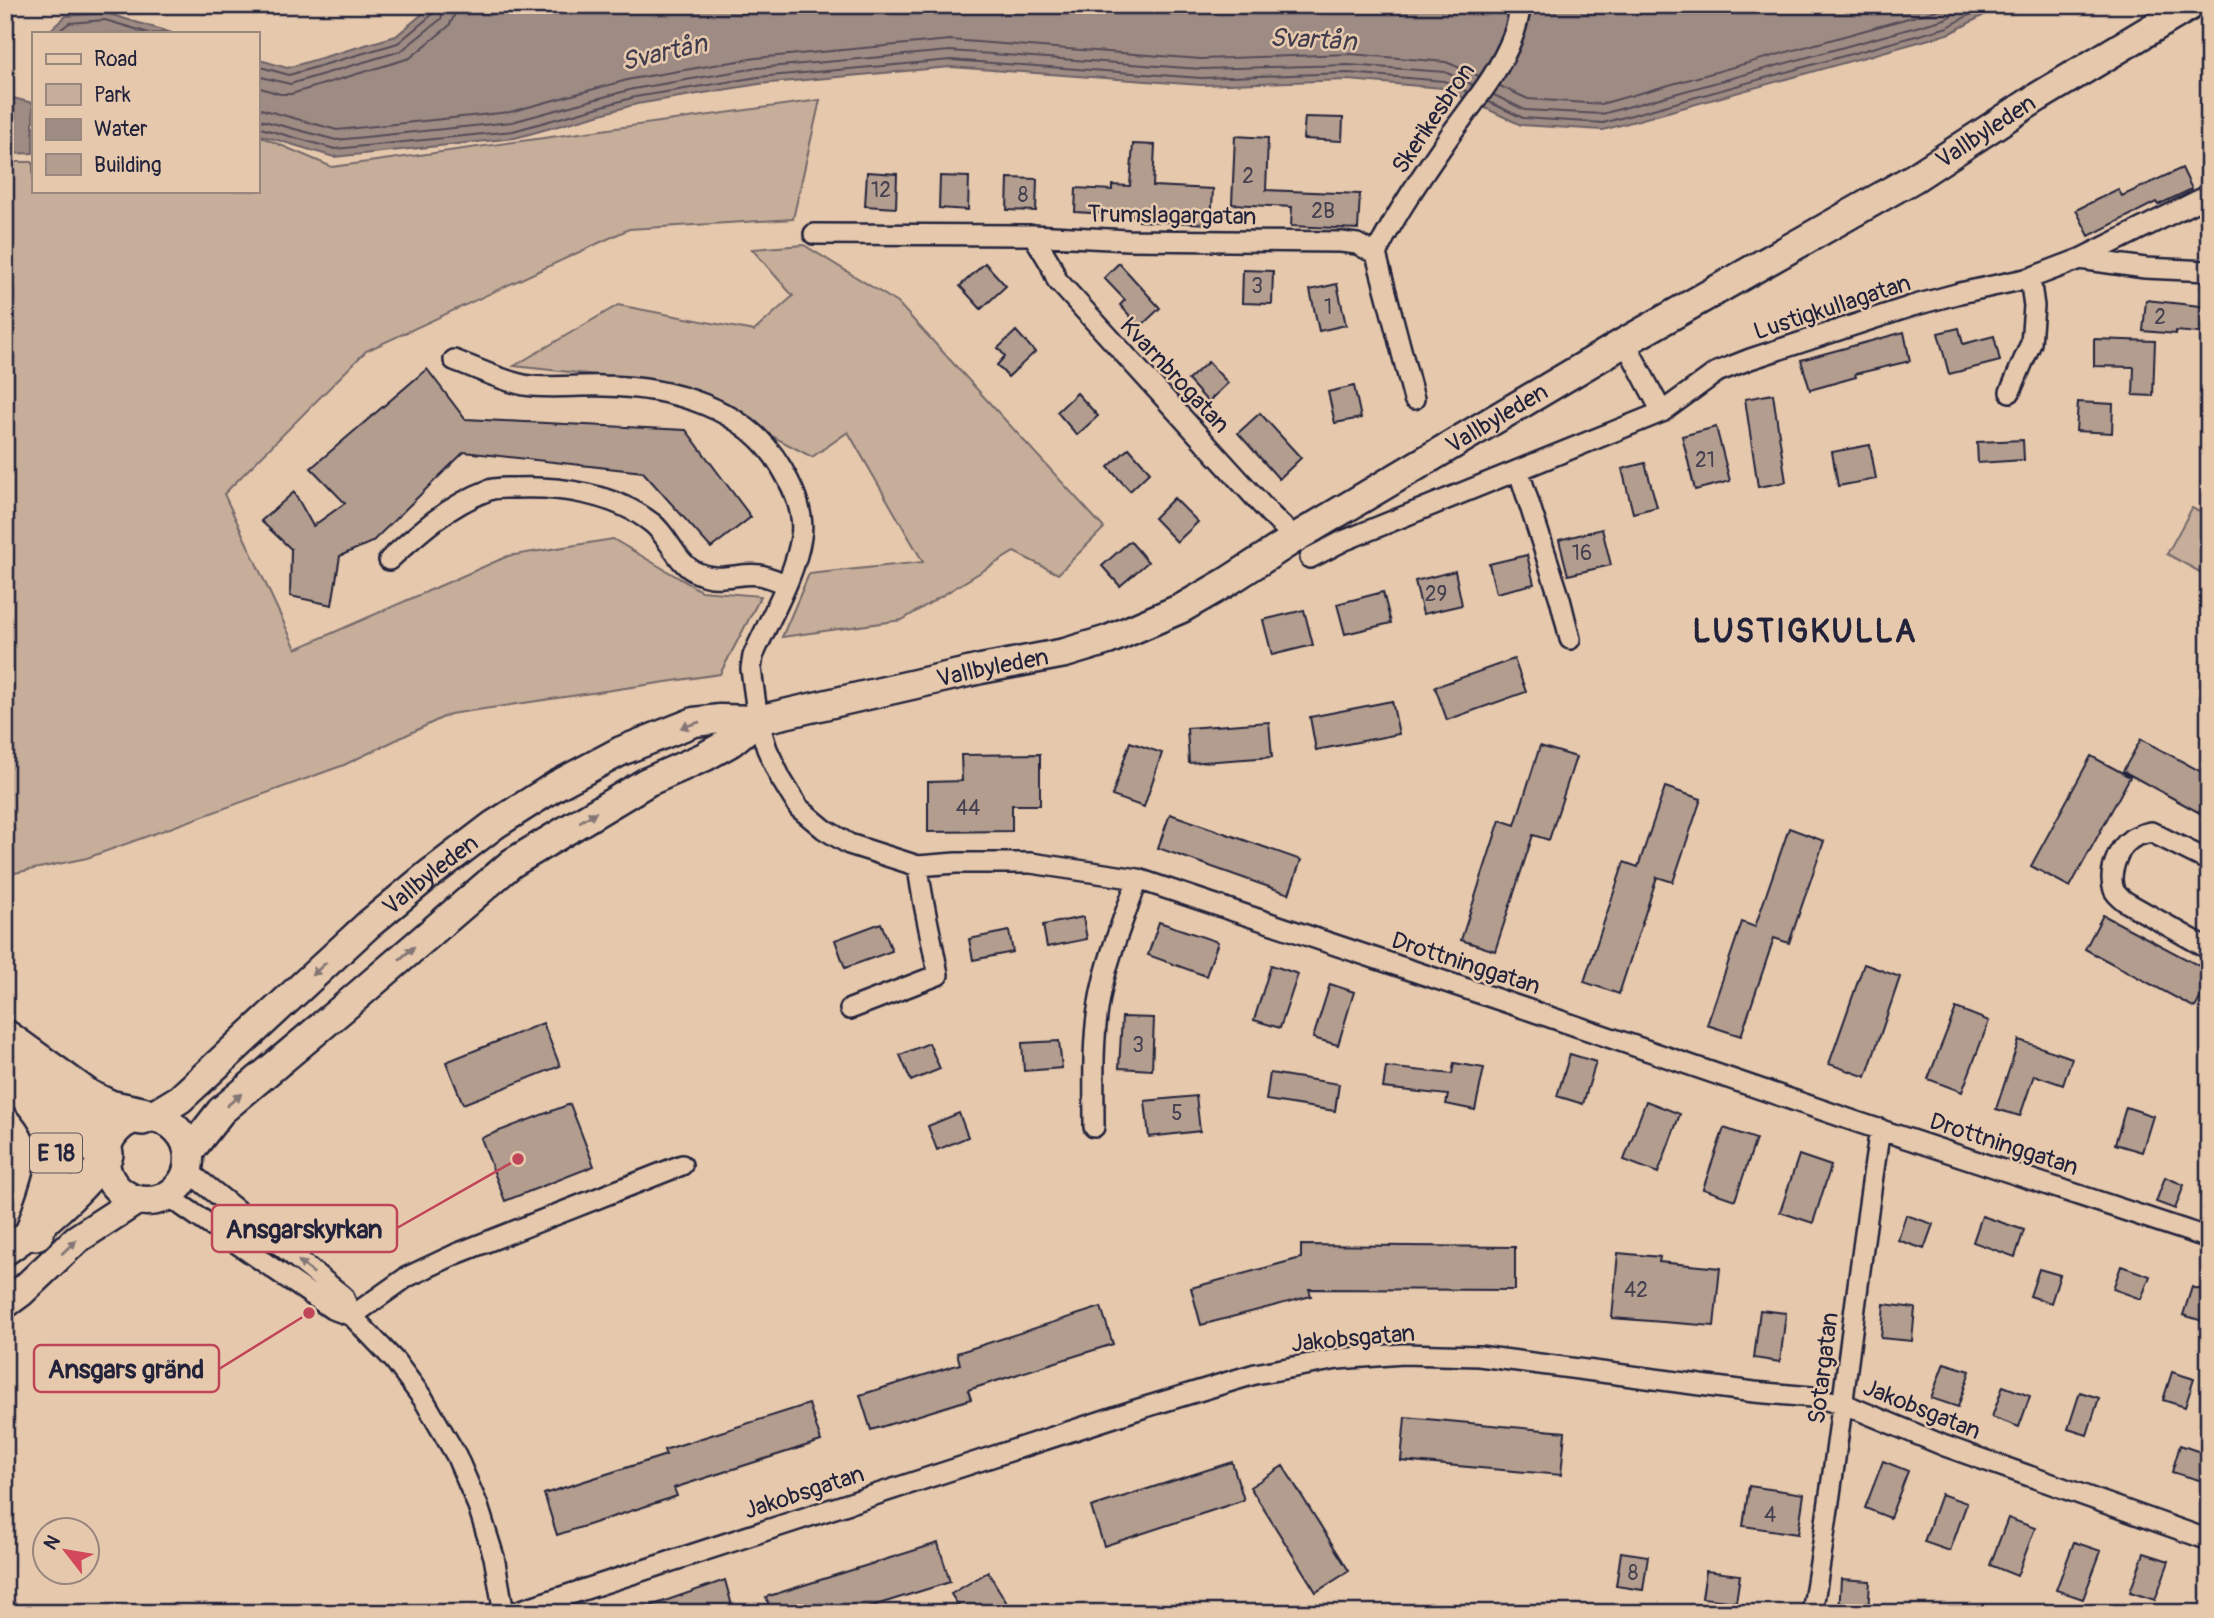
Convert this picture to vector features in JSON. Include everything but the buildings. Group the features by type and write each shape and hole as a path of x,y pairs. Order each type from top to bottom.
{"highway":[{"name":"E 18","path":"5,1039 88,1099 109,1109 147,1116"},
{"name":"E 18","path":"12,1079 71,1119 104,1158"},
{"name":"E 18","path":"12,1079 46,1116 55,1138 56,1153 47,1194 20,1241"}],"main road":[{"name":"Vallbyleden","path":"147,1116 180,1099 369,924 427,876 494,825 557,785 621,751 694,722 720,719 758,720 834,701 1065,653 1108,640 1182,608 1227,582 1303,548 1625,342 1914,178 2038,97 2191,5"},
{"name":"Vallbyleden","path":"189,1161 221,1111 512,863 647,782 731,742 758,720"},
{"path":"147,1116 168,1122 178,1130 189,1161 180,1185 168,1196 147,1201 128,1197 115,1187 108,1178 104,1158 109,1138 116,1129 131,1119 147,1116"},
{"name":"E 18","path":"20,1241 87,1181 104,1158"},
{"path":"12,1298 77,1239 137,1200"}],"street":[{"name":"Skerikesbron","path":"1377,254 1389,229 1486,86 1513,37 1521,5"},
{"name":"Lustigkullagatan","path":"1303,548 1343,541 1662,412 1717,372 1751,359 1912,306 2030,278 2080,260 2209,195"},
{"name":"Trumslagargatan","path":"814,234 1033,235 1128,240 1341,242 1357,244 1377,254"},
{"name":"Kvarnbrogatan","path":"1033,235 1057,280 1303,548"},
{"path":"1377,254 1414,399"},
{"path":"2080,260 2145,268 2209,271"},
{"path":"2010,392 2031,343 2034,306 2030,278"},
{"path":"1625,342 1662,412"},
{"name":"Drottninggatan","path":"454,360 526,385 609,386 660,392 695,400 720,411 752,431 772,451 790,480 798,502 802,534 786,584 753,656 751,669 758,720 770,757 800,808 824,829 849,844 918,866 1031,863 1138,879 2209,1238"},
{"path":"1519,472 1560,599 1570,639"},
{"path":"389,560 439,517 463,501 492,489 523,487 572,491 601,498 631,510 653,524 694,572 713,579 760,575 786,584"},
{"path":"2209,861 2151,832 2137,835 2127,842 2115,861 2112,878 2115,892 2126,902 2209,949"},
{"path":"850,1009 938,975 933,940 921,896 918,866"},
{"path":"1094,1127 1095,1027 1099,1000 1138,879"},
{"name":"Sotargatan","path":"1812,1613 1844,1404 1865,1222 1880,1129"},
{"path":"189,1161 343,1296 352,1316 395,1361 424,1400 456,1455 478,1506 494,1557 505,1613"},
{"path":"352,1316 407,1277 456,1254 682,1165"},
{"path":"168,1196 332,1309 352,1316"},
{"name":"Jakobsgatan","path":"512,1613 1142,1408 1255,1374 1338,1359 1403,1354 1479,1356 1754,1392 1812,1397 1844,1404 1945,1446 2209,1540"}],"green space":[{"path":"820,100 793,219 629,229 366,351 224,494 296,649 508,556 613,539 701,591 761,596 720,674 450,714 344,765 87,858 5,875 5,162 32,162 32,192 259,192 259,136 332,167"},
{"path":"804,245 898,303 1104,528 1058,574 1014,552 902,620 782,637 809,574 923,562 848,432 812,457 671,383 514,366 618,305 754,331 793,296 752,249"},
{"path":"2192,508 2209,517 2209,577 2167,554"}],"water":[{"name":"Svartån","path":"433,5 2002,5 1951,33 1603,130 1521,125 1443,88 1348,80 1201,85 951,67 759,84 637,104 515,138 334,157 259,135 259,60 287,68 396,36"},
{"path":"106,13 169,32 48,32 66,16"},
{"path":"5,96 32,103 32,153 5,154"}],"place":[{"name":"Ansgarskyrkan","path":"518,1159"},
{"name":"Ansgars gränd","path":"309,1313"}],"district":[{"name":"LUSTIGKULLA","path":"1805,631"}]}
